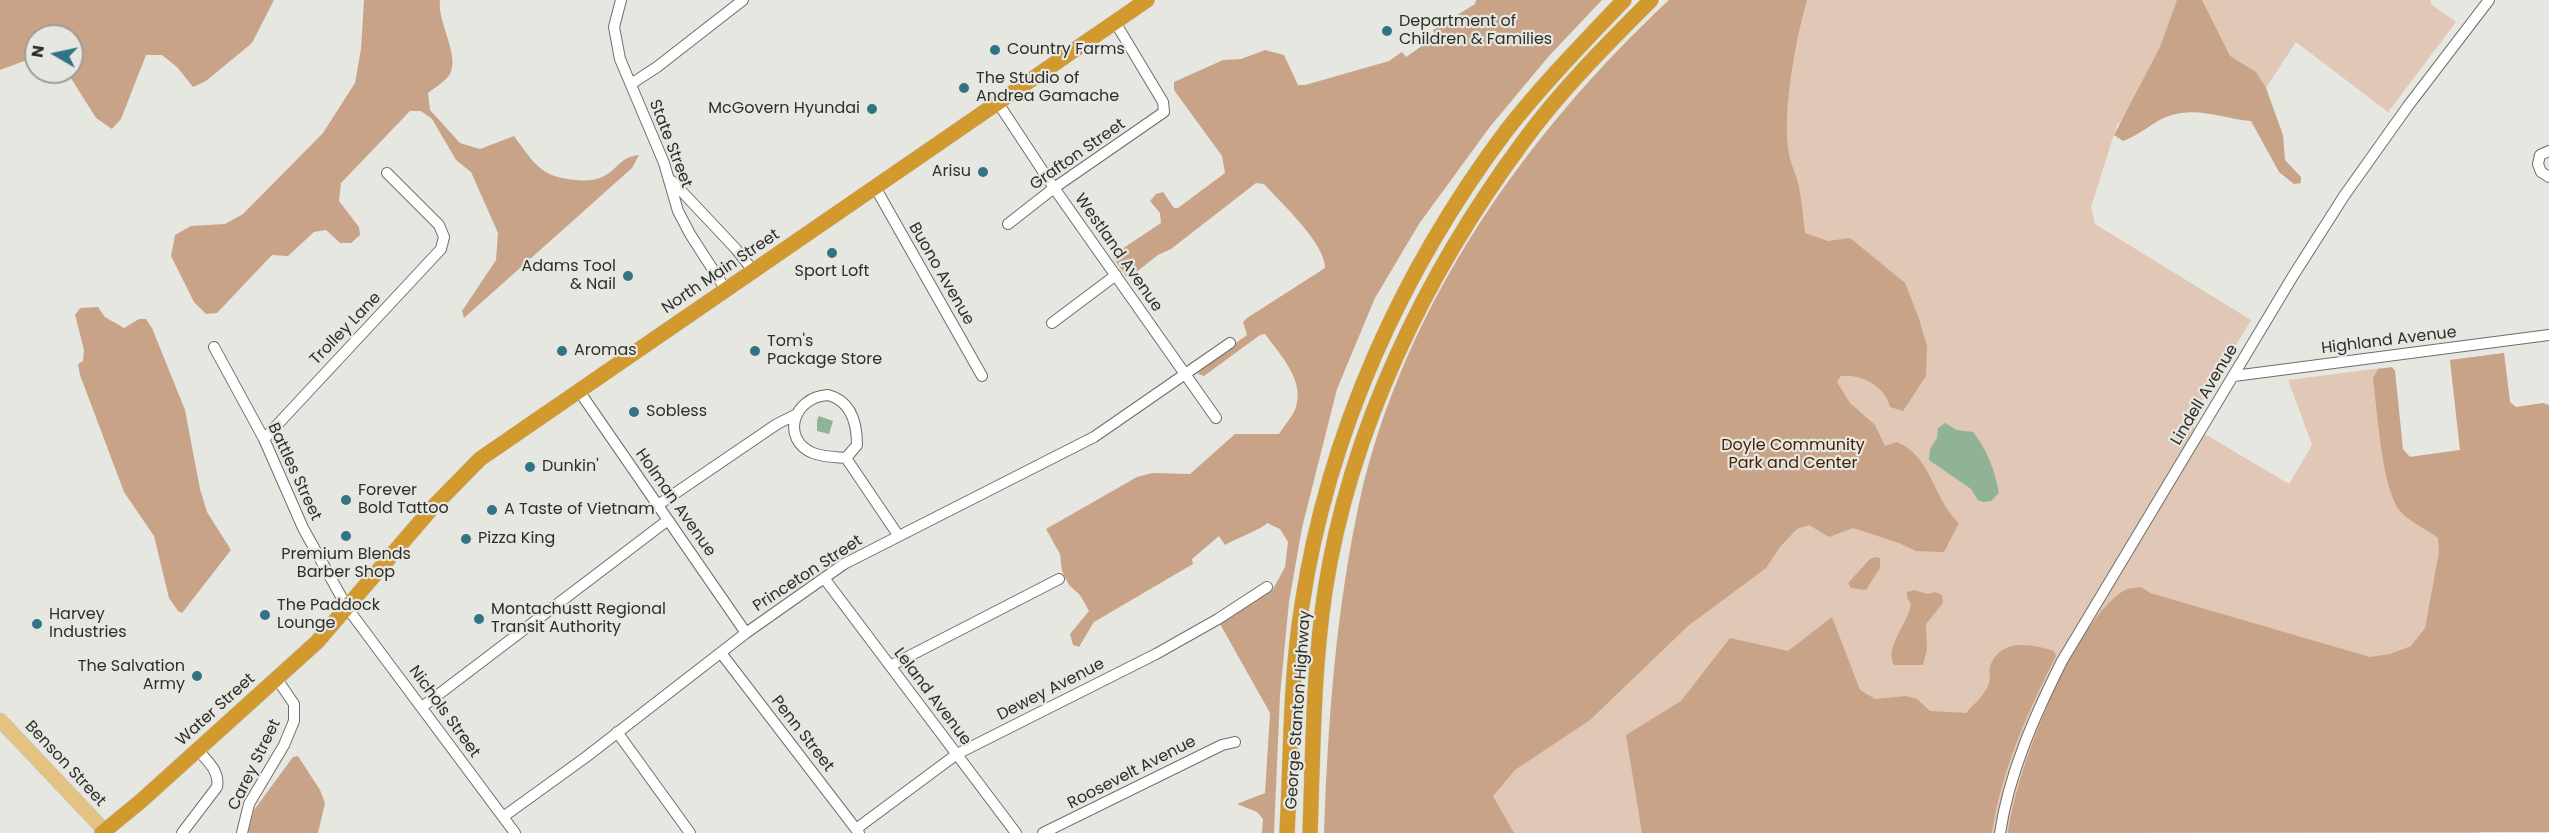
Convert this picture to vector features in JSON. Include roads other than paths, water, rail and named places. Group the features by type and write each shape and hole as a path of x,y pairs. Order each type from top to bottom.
{"highway":[{"name":"North Main Street","path":"348,609 425,517 480,459 1147,0"},
{"name":"George Stanton Highway","path":"1287,833 1301,607 1317,521 1349,417 1408,284 1469,182 1508,129 1562,65 1624,0"},
{"name":"George Stanton Highway","path":"1310,833 1316,675 1326,590 1349,484 1394,363 1421,305 1450,252 1524,141 1595,57 1651,0"},
{"name":"Water Street","path":"103,832 141,801 277,679 348,609"}],"main road":[{"name":"Benson Street","path":"0,720 103,832"}],"street":[{"name":"State Street","path":"621,0 614,27 615,41 669,178 678,212 726,290"},
{"path":"631,84 657,67 743,0"},
{"name":"Lindell Avenue","path":"2000,833 2004,808 2018,764 2043,699 2057,670 2344,196 2408,106 2489,0"},
{"name":"Grafton Street","path":"1008,224 1054,188 1159,117 1164,109 1163,102 1115,22"},
{"name":"Westland Avenue","path":"998,103 1054,188 1216,418"},
{"path":"2549,151 2540,155 2538,164 2541,172 2549,177"},
{"name":"Trolley Lane","path":"264,439 441,249 444,237 439,225 387,173"},
{"path":"669,178 689,202 736,249 754,272"},
{"name":"Buono Avenue","path":"875,188 982,376"},
{"path":"1052,323 1116,275"},
{"name":"Highland Avenue","path":"2234,376 2549,335"},
{"name":"Princeton Street","path":"503,817 746,633 824,578 898,535 1076,447 1139,408 1230,343"},
{"name":"Battles Street","path":"214,347 264,439 305,532 348,609"},
{"name":"Holman Avenue","path":"579,391 746,633"},
{"path":"658,505 777,424 796,414 802,405 818,396 837,398 845,403 854,419 858,445 846,458"},
{"path":"796,414 795,433 805,448 823,456 846,458"},
{"path":"846,458 898,535"},
{"path":"422,707 668,520"},
{"name":"Leland Avenue","path":"824,578 1016,833"},
{"path":"890,666 1059,579"},
{"name":"Dewey Avenue","path":"857,831 957,754 1156,654 1218,619 1267,587"},
{"name":"Nichols Street","path":"348,609 515,833"},
{"name":"Penn Street","path":"721,653 857,831"},
{"name":"Carey Street","path":"242,833 249,804 284,745 294,721 294,704 277,679"},
{"path":"617,732 690,833"},
{"name":"Roosevelt Avenue","path":"1043,833 1222,745 1235,742"},
{"path":"182,833 217,786 219,779 198,750"}],"place":[{"name":"Department of Children & Families","path":"1387,31"},
{"name":"Country Farms","path":"995,50"},
{"name":"The Studio of Andrea Gamache","path":"964,88"},
{"name":"McGovern Hyundai","path":"872,109"},
{"name":"Arisu","path":"983,172"},
{"name":"Sport Loft","path":"832,253"},
{"name":"Adams Tool & Nail","path":"628,276"},
{"name":"Aromas","path":"562,351"},
{"name":"Tom's Package Store","path":"755,351"},
{"name":"Sobless","path":"634,412"},
{"name":"Dunkin'","path":"530,467"},
{"name":"Forever Bold Tattoo","path":"346,500"},
{"name":"A Taste of Vietnam","path":"492,510"},
{"name":"Premium Blends Barber Shop","path":"346,536"},
{"name":"Pizza King","path":"466,539"},
{"name":"The Paddock Lounge","path":"265,615"},
{"name":"Montachustt Regional Transit Authority","path":"479,619"},
{"name":"Harvey Industries","path":"37,624"},
{"name":"The Salvation Army","path":"197,676"}],"park label":[{"name":"Doyle Community Park and Center","path":"1793,455"}]}
